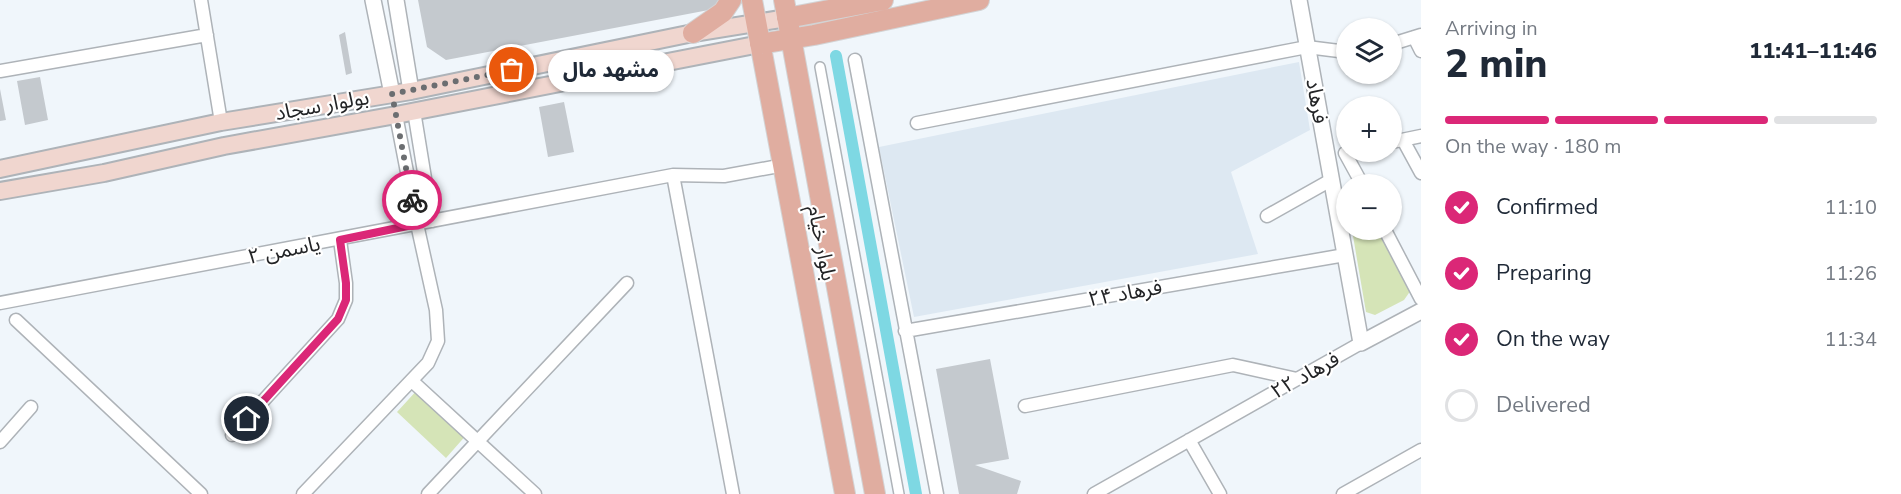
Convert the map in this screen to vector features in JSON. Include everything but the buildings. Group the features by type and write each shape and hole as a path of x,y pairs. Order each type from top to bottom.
{"main road":[{"path":"693,33 723,12 731,0"},
{"name":"بلوار خیام","path":"752,0 845,494"},
{"path":"785,9 883,0"},
{"path":"760,44 979,0"},
{"name":"بولوار سجاد","path":"0,169 221,123 392,94 693,33 755,23 785,9"},
{"name":"بلوار خیام","path":"785,9 875,494"},
{"name":"بولوار سجاد","path":"0,191 104,173 224,146 760,44"},
{"path":"411,90 414,111"},
{"path":"392,94 396,115"},
{"path":"835,442 840,434 848,430 858,431 865,438"}],"street":[{"path":"201,0 221,123"},
{"path":"373,0 392,94"},
{"path":"396,0 411,90"},
{"name":"فرهاد","path":"1299,0 1361,343"},
{"path":"0,71 207,35"},
{"path":"1402,41 1417,36 1421,51"},
{"path":"917,123 1307,47 1336,51"},
{"path":"855,60 937,494"},
{"path":"820,67 899,494"},
{"path":"414,111 432,221"},
{"path":"303,494 428,363 438,341 436,310 396,115"},
{"path":"1402,140 1421,136"},
{"path":"1402,148 1421,173"},
{"path":"1327,156 1336,154"},
{"name":"یاسمن ۲","path":"0,303 674,175 724,176 783,165"},
{"path":"674,175 733,494"},
{"path":"1267,216 1331,180"},
{"path":"232,435 338,319 346,300 340,240"},
{"path":"1390,240 1421,299"},
{"name":"فرهاد ۲۴","path":"905,331 1345,255"},
{"path":"428,494 627,283"},
{"name":"فرهاد ۲۲","path":"1094,494 1421,311"},
{"path":"16,320 201,494"},
{"path":"1025,406 1233,365 1297,379"},
{"path":"412,381 535,494"},
{"path":"0,442 31,407"},
{"path":"1189,440 1220,494"},
{"path":"1344,494 1421,450"}],"shaded area":[{"path":"1299,62 1310,130 1231,172 1258,254 914,317 879,147"}],"green space":[{"path":"1354,240 1386,240 1411,290 1404,300 1375,315 1366,312"},
{"path":"419,388 468,433 446,458 397,412"}],"waterway":[{"path":"836,56 916,494"}],"way so far":[{"path":"412,200 392,94 512,70"}],"place":[{"name":"مشهد مال","path":"512,70"}],"route":[{"path":"247,419 338,319 346,300 340,240 417,224 412,200"}]}
